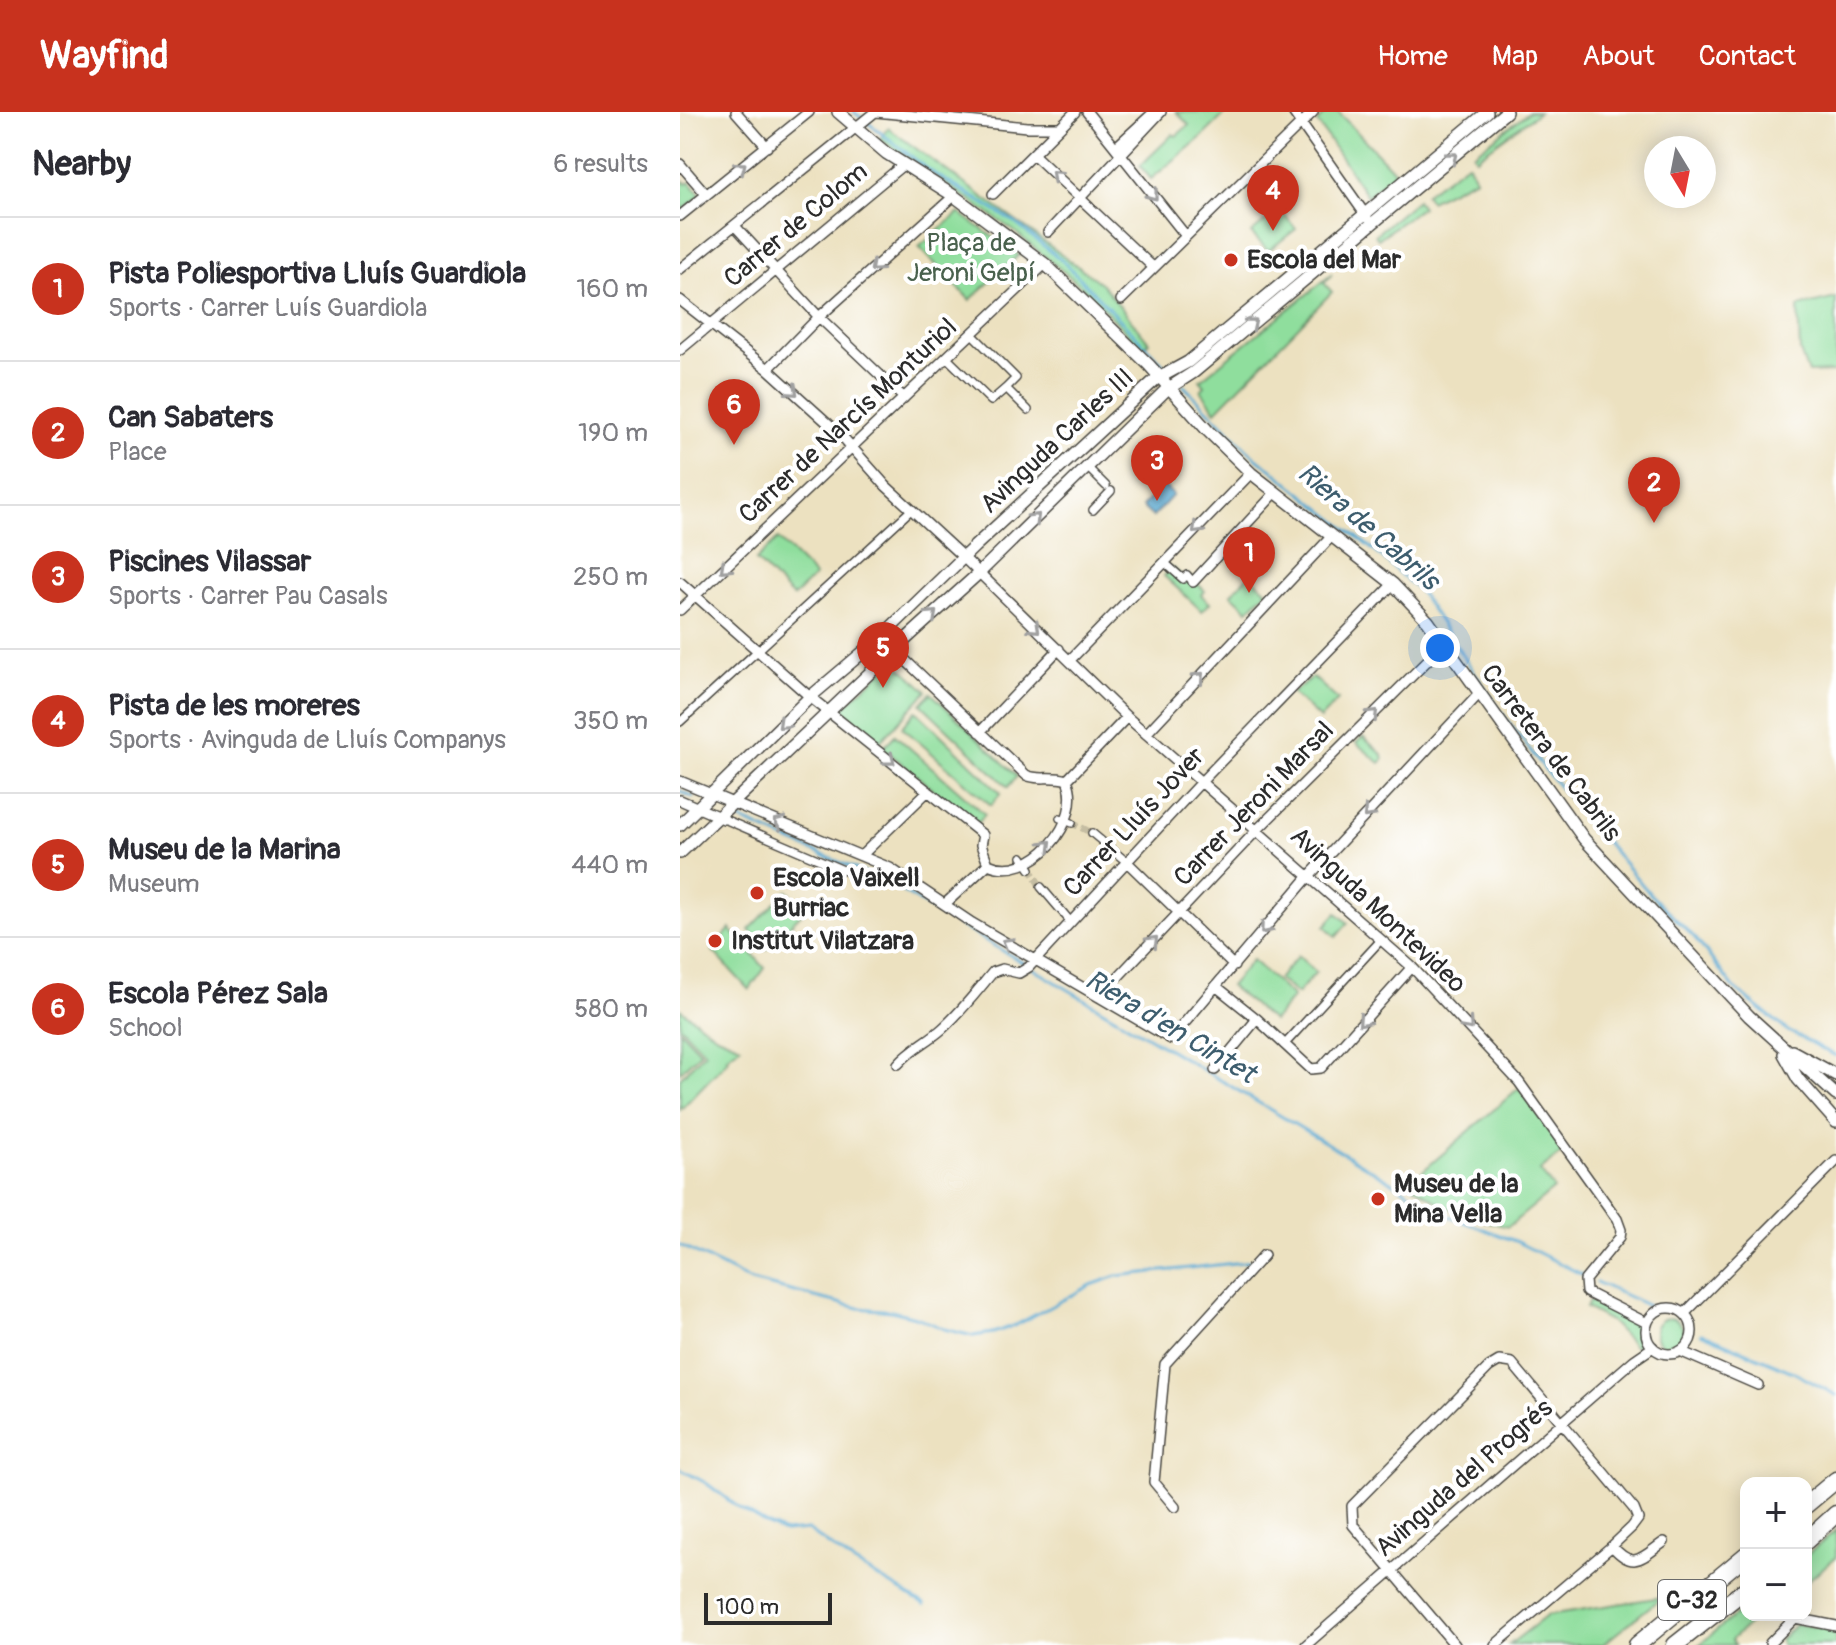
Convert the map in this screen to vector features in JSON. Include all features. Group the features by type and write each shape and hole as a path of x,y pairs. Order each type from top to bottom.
{"highway":[{"path":"1812,1500 1836,1480"},
{"path":"1812,1536 1836,1514"},
{"name":"C-32","path":"1637,1645 1740,1560"},
{"name":"C-32","path":"1675,1645 1740,1594"}],"street":[{"path":"736,112 767,147"},
{"path":"680,216 809,112"},
{"name":"Carretera de Cabrils","path":"838,112 860,132 954,196 1045,264 1177,376 1208,431 1251,473 1393,584 1428,621 1478,695 1584,839 1749,1016 1836,1095"},
{"path":"993,194 1075,112"},
{"path":"1087,112 1186,236"},
{"path":"1048,232 1082,199 1154,112"},
{"path":"1119,151 1161,112"},
{"path":"1293,112 1368,218"},
{"path":"1121,300 1313,112"},
{"path":"1368,218 1487,112"},
{"path":"1177,376 1368,218 1506,112"},
{"path":"680,269 860,132 869,132 867,123 874,113 1027,127 1060,127"},
{"path":"1033,154 1154,268"},
{"path":"680,164 706,194"},
{"name":"Carrer de Colom","path":"680,350 904,164"},
{"path":"768,369 819,317 954,196"},
{"path":"735,226 819,317 904,398"},
{"name":"Carrer de Narcís Monturiol","path":"680,610 1045,264"},
{"name":"Avinguda Montevideo","path":"680,300 768,369 852,447 911,510 1127,717 1412,967 1519,1082 1617,1219 1620,1237 1585,1280 1586,1292 1647,1323"},
{"path":"947,358 991,401 1006,388 1016,378 972,334"},
{"name":"Avinguda Carles III","path":"680,825 810,697 881,637 1122,411 1177,376"},
{"name":"Avinguda Carles III","path":"680,853 721,818 732,802 979,573 1177,376"},
{"path":"1006,388 1028,410"},
{"path":"1122,411 1129,409 1135,413 1131,424"},
{"path":"1087,467 1109,488 1093,510"},
{"path":"1070,660 1251,473"},
{"path":"1164,562 1183,579 1187,575 1193,582 1276,492"},
{"path":"680,722 911,510"},
{"path":"1146,734 1331,537"},
{"path":"680,582 810,697 983,835 981,845 988,864 1011,868 1026,863 1047,848 1066,820 1072,797 1067,780"},
{"name":"Carrer Lluís Jover","path":"1035,960 1201,782 1393,584"},
{"path":"881,637 1026,775 1032,779 1053,775 1067,780"},
{"name":"Carrer Jeroni Marsal","path":"1099,997 1258,829 1444,644"},
{"path":"980,732 1059,649"},
{"path":"680,781 890,868 1035,960 1171,1039 1309,876 1478,695"},
{"path":"1067,780 1127,717"},
{"path":"861,856 928,791"},
{"path":"680,800 855,875"},
{"path":"1092,833 1128,863 1234,966"},
{"path":"945,904 988,864"},
{"path":"1041,887 1070,921"},
{"path":"1284,1045 1380,941"},
{"path":"898,1064 913,1047 925,1043 945,1026 993,972 1002,969 1019,973 1035,960"},
{"path":"1217,987 1311,1069 1321,1068 1412,967"},
{"path":"1215,1070 1257,1019"},
{"path":"1778,1043 1836,1075"},
{"path":"1778,1043 1798,1079 1836,1122"},
{"path":"1685,1313 1836,1161"},
{"path":"1175,1507 1154,1482 1165,1364 1264,1255"},
{"path":"1680,1351 1692,1334 1691,1322 1685,1313 1678,1309 1662,1309 1653,1313 1647,1323 1646,1334 1653,1347 1663,1353 1680,1351 1758,1385"},
{"name":"Avinguda del Progrés","path":"1306,1645 1634,1360 1653,1347"},
{"path":"1455,1645 1353,1525 1352,1506 1489,1367 1499,1361 1512,1363 1634,1509 1638,1519 1612,1546 1495,1645"},
{"path":"1612,1546 1631,1562 1664,1542"},
{"path":"1770,1643 1795,1618 1836,1626"}],"green space":[{"path":"1176,112 1227,112 1151,179 1140,166 1173,134 1176,136 1189,125"},
{"path":"1328,112 1338,112 1396,173 1367,196 1317,122"},
{"path":"1529,112 1539,112 1476,158 1473,154"},
{"path":"888,128 1102,284 1149,342 1142,348 1081,286 1014,231 880,139"},
{"path":"1467,163 1476,178 1430,201 1425,194"},
{"path":"684,181 686,184 690,182 701,195 682,211 680,184"},
{"path":"1417,200 1422,207 1378,239 1375,235"},
{"path":"1280,209 1296,229 1268,251 1251,233"},
{"name":"Plaça de Jeroni Gelpí","path":"959,213 1019,255 970,300 919,247"},
{"path":"1332,274 1324,283 1332,292 1216,411 1201,390 1205,386 1200,380"},
{"path":"1836,298 1836,372 1808,373 1800,351 1798,307"},
{"path":"778,539 815,576 793,597 756,560"},
{"path":"1172,567 1183,577 1187,574 1205,591 1201,595 1210,603 1202,611 1164,576"},
{"path":"1249,575 1267,591 1248,610 1231,594"},
{"path":"894,661 927,691 877,745 837,712"},
{"path":"1313,677 1338,700 1320,719 1292,693"},
{"path":"931,693 1017,776 1008,787 921,704"},
{"path":"916,711 1001,793 991,805 902,727"},
{"path":"895,735 985,814 976,825 883,748"},
{"path":"1363,737 1383,755 1380,763 1356,743"},
{"path":"787,891 806,909 767,949 749,930"},
{"path":"1337,913 1348,923 1336,937 1325,926"},
{"path":"730,929 765,968 749,990 712,950"},
{"path":"1298,956 1316,972 1297,994 1278,979"},
{"path":"1252,960 1293,997 1273,1021 1230,986"},
{"path":"680,1009 717,1036 741,1046 726,1058 728,1060 680,1110 680,1078 705,1052 680,1026"},
{"path":"680,1030 701,1052 680,1072"},
{"path":"1519,1088 1565,1150 1540,1171 1554,1189 1508,1227 1469,1217 1441,1204 1409,1183"},
{"path":"1589,1301 1634,1323 1639,1344 1636,1348 1610,1321 1586,1308"},
{"path":"1669,1318 1679,1322 1683,1332 1679,1342 1669,1346 1659,1342 1655,1332 1659,1322"},
{"path":"1836,1530 1836,1557 1812,1577 1812,1551"},
{"path":"1662,1597 1602,1645 1509,1645 1548,1615"},
{"path":"1740,1611 1740,1621 1752,1621 1731,1640 1735,1645 1699,1645"},
{"path":"1796,1624 1836,1630 1836,1645 1782,1645 1780,1640"}],"water":[{"path":"1163,485 1173,495 1153,517 1142,507"}],"waterway":[{"name":"Riera de Cabrils","path":"854,112 930,171 1014,222 1064,262 1167,368"},
{"name":"Riera de Cabrils","path":"1183,385 1253,455 1376,552 1419,591 1506,719 1551,777 1651,895 1695,938 1734,988 1788,1031 1836,1056"},
{"name":"Riera d'en Cintet","path":"680,791 693,797"},
{"name":"Riera d'en Cintet","path":"734,817 888,883 1025,964"},
{"name":"Riera d'en Cintet","path":"1032,968 1449,1216 1515,1241 1583,1275"},
{"path":"680,1245 751,1281 859,1308 892,1311 973,1336 1016,1325 1091,1285 1117,1276 1253,1261"},
{"name":"Riera d'en Cintet","path":"1596,1282 1649,1306"},
{"name":"Riera d'en Cintet","path":"1701,1333 1793,1372 1836,1395"},
{"path":"680,1469 770,1526 784,1532 808,1530 851,1561 925,1605"}],"tunnel":[{"path":"1072,823 1092,833"},
{"path":"1030,869 1041,887"}],"place":[{"name":"Pista de les moreres","path":"1273,231"},
{"name":"Escola del Mar","path":"1231,260"},
{"name":"Escola Pérez Sala","path":"734,445"},
{"name":"Piscines Vilassar","path":"1157,501"},
{"name":"Can Sabaters","path":"1654,523"},
{"name":"Pista Poliesportiva Lluís Guardiola","path":"1249,593"},
{"name":"Museu de la Marina","path":"883,688"},
{"name":"Escola Vaixell Burriac","path":"757,893"},
{"name":"Institut Vilatzara","path":"715,941"},
{"name":"Museu de la Mina Vella","path":"1378,1199"}]}
